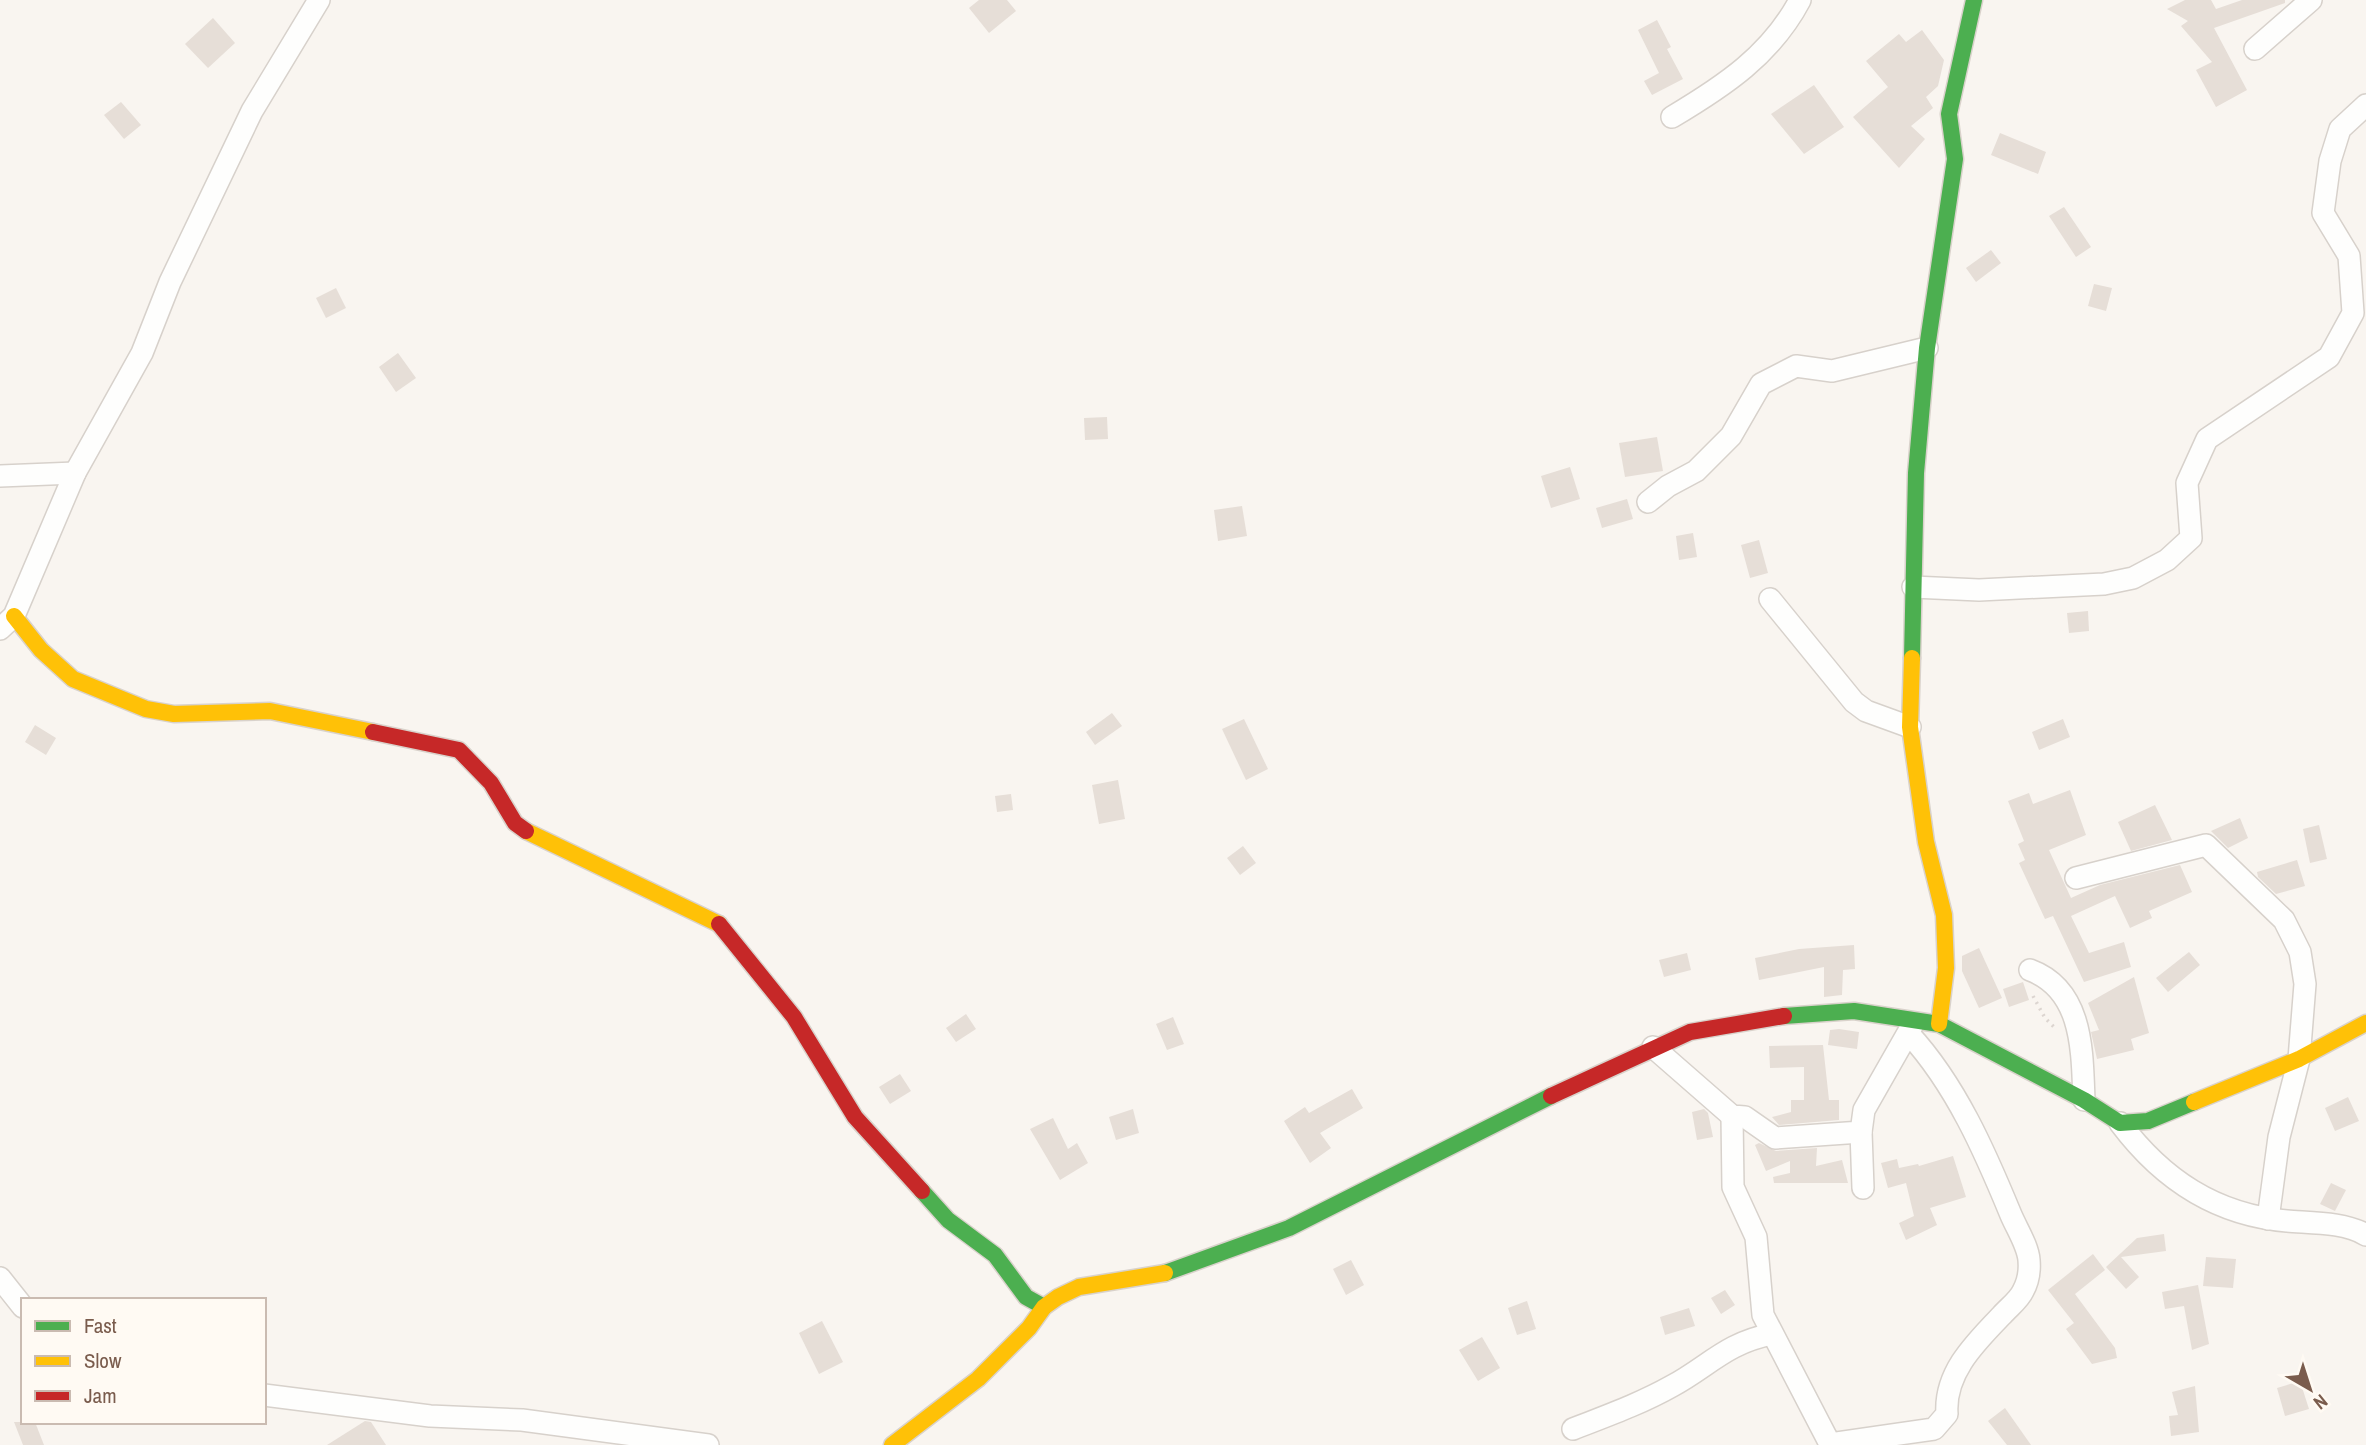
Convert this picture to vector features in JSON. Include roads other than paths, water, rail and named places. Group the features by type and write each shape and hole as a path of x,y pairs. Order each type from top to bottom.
{"street":[{"path":"318,0 252,111 170,282 142,353 75,472 7,623 74,679 146,709 174,714 270,712 459,750 491,783 515,823 536,838 718,923 794,1017 855,1117 948,1220 990,1250 1026,1297 1044,1307"},
{"path":"1672,117 1746,69 1768,46 1800,0"},
{"path":"1939,1024 1946,968 1944,915 1926,842 1910,727 1916,473 1927,348 1955,159 1949,114 1974,0"},
{"path":"2255,49 2311,0"},
{"path":"1913,587 1979,590 2104,584 2133,578 2167,560 2191,538 2188,483 2207,439 2329,357 2354,313 2349,256 2323,212 2330,161 2340,129 2366,106"},
{"path":"1648,502 1668,486 1696,471 1731,436 1761,384 1796,366 1832,371 1927,348"},
{"path":"0,476 75,472"},
{"path":"1770,600 1854,702 1866,711 1910,727"},
{"path":"2076,878 2197,845 2206,845 2284,920 2300,951 2305,984 2299,1059 2279,1138 2268,1219"},
{"path":"2030,970 2045,975 2056,985 2076,1020 2081,1039 2084,1100"},
{"path":"892,1445 978,1379 1029,1328 1044,1307 1079,1287 1176,1271 1289,1228 1653,1047 1690,1032 1776,1017 1854,1011 1912,1026 1939,1024 2084,1100 2120,1123 2138,1148 2165,1175 2183,1186 2228,1208 2268,1219 2330,1225 2366,1235"},
{"path":"2120,1123 2148,1121 2299,1059 2366,1023"},
{"path":"1863,1188 1861,1132 1864,1110 1912,1026"},
{"path":"1732,1116 1733,1187 1756,1237 1763,1315 1830,1444 1934,1429 1947,1414 1946,1401 1951,1378 1972,1348 2022,1295 2028,1280 2029,1258 1995,1175 1912,1026"},
{"path":"1653,1047 1732,1116 1745,1117 1775,1138 1861,1132"},
{"path":"0,1278 21,1304"},
{"path":"1573,1429 1674,1385 1707,1361 1750,1339 1772,1334"},
{"path":"266,1395 430,1416 522,1420 708,1445"}]}
